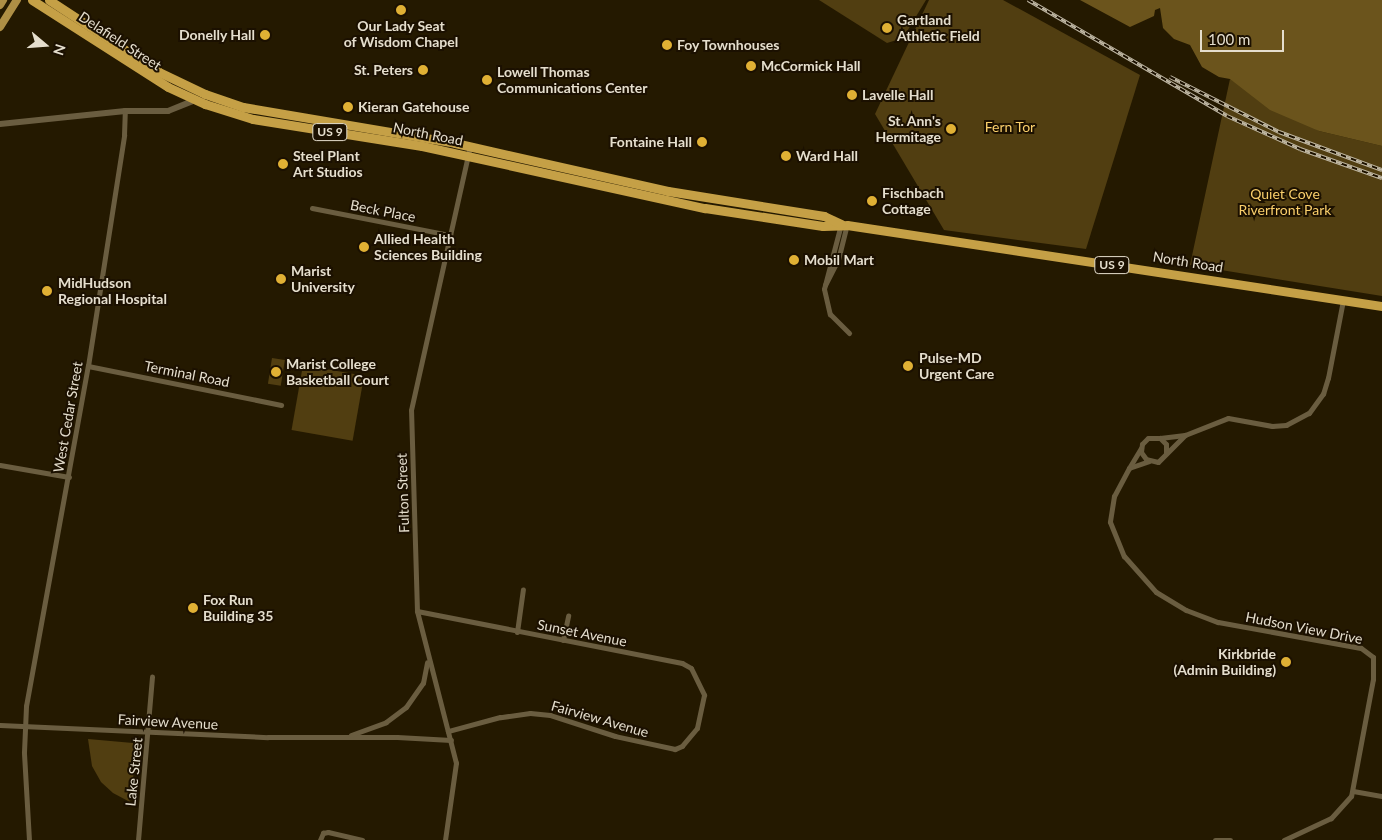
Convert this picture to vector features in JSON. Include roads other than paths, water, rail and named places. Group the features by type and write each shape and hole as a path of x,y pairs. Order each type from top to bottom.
{"highway":[{"name":"Delafield Street","path":"32,0 141,72 195,100"},
{"name":"Delafield Street","path":"49,0 150,67 205,94"},
{"name":"North Road","path":"205,94 273,113 470,146 668,191 824,216 844,224 1382,306"},
{"name":"North Road","path":"195,100 263,121 468,156 705,208 823,226 844,224"}],"main road":[{"path":"0,5 3,0"},
{"path":"0,27 17,0"}],"street":[{"path":"0,126 11,123 126,110 154,109 164,111 195,100"},
{"name":"West Cedar Street","path":"29,840 24,726 88,366 124,135 126,110"},
{"name":"Fulton Street","path":"445,840 456,776 451,740 426,652 417,611 412,403 426,354 470,146"},
{"name":"Beck Place","path":"312,208 450,235"},
{"path":"844,224 825,286 830,314 849,332"},
{"path":"1129,468 1149,461 1158,462 1185,435 1228,418 1272,426 1286,425 1309,413 1323,394 1328,378 1343,300"},
{"name":"Terminal Road","path":"88,366 281,405"},
{"path":"1149,461 1143,456 1141,448 1148,438 1185,435"},
{"path":"1160,438 1166,444 1166,453"},
{"name":"Hudson View Drive","path":"1141,448 1114,496 1110,522 1124,556 1156,592 1186,610 1218,622 1361,648 1371,655 1374,674 1352,791 1336,815 1284,840"},
{"path":"0,465 69,478"},
{"path":"517,632 523,589"},
{"name":"Sunset Avenue","path":"417,611 682,663 691,668 700,681 704,695 701,717"},
{"path":"563,640 568,616"},
{"name":"Fairview Avenue","path":"335,738 378,726 406,707 425,678 426,652"},
{"name":"Lake Street","path":"138,840 150,732 152,677"},
{"name":"Fairview Avenue","path":"448,732 500,717 530,713 550,715 615,736 675,749 691,736 701,717"},
{"name":"Fairview Avenue","path":"0,725 150,732 335,738 389,736 451,740"},
{"path":"1352,791 1382,796"},
{"path":"320,840 324,832 362,840"},
{"path":"1215,840 1230,840"}],"railway":[{"path":"1028,0 1227,116 1300,149 1382,178"},
{"path":"1170,77 1279,132 1382,170"}],"place":[{"name":"Our Lady Seat of Wisdom Chapel","path":"401,10"},
{"name":"Gartland Athletic Field","path":"887,28"},
{"name":"Donelly Hall","path":"265,35"},
{"name":"Foy Townhouses","path":"667,45"},
{"name":"McCormick Hall","path":"751,66"},
{"name":"St. Peters","path":"423,70"},
{"name":"Lowell Thomas Communications Center","path":"487,80"},
{"name":"Lavelle Hall","path":"852,95"},
{"name":"Kieran Gatehouse","path":"348,107"},
{"name":"St. Ann's Hermitage","path":"951,129"},
{"name":"Fontaine Hall","path":"702,142"},
{"name":"Ward Hall","path":"786,156"},
{"name":"Steel Plant Art Studios","path":"283,164"},
{"name":"Fischbach Cottage","path":"872,201"},
{"name":"Allied Health Sciences Building","path":"364,247"},
{"name":"Mobil Mart","path":"794,260"},
{"name":"Marist University","path":"281,279"},
{"name":"MidHudson Regional Hospital","path":"47,291"},
{"name":"Pulse-MD Urgent Care","path":"908,366"},
{"name":"Marist College Basketball Court","path":"276,372"},
{"name":"Fox Run Building 35","path":"193,608"},
{"name":"Kirkbride (Admin Building)","path":"1286,662"}],"park label":[{"name":"Fern Tor","path":"1010,127"},
{"name":"Quiet Cove Riverfront Park","path":"1285,202"}]}
